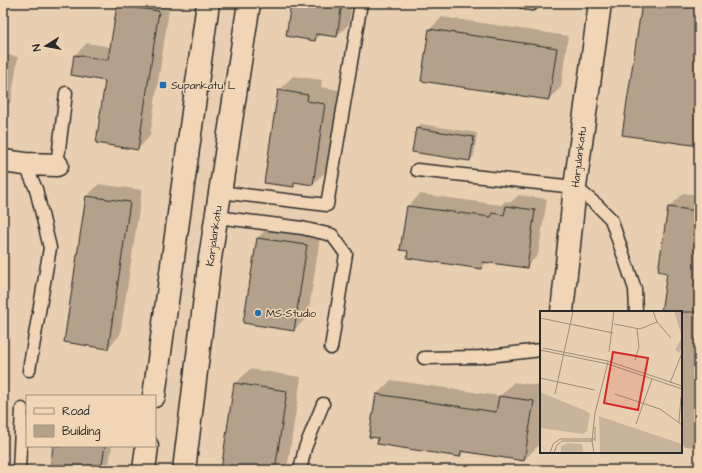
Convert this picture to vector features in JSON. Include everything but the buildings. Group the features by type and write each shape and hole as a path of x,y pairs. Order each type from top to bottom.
{"main road":[{"path":"154,395 208,3"},
{"name":"Karjalankatu","path":"184,470 209,264 249,3"},
{"name":"Harjulankatu","path":"562,311 575,187 600,3"},
{"path":"3,162 57,165"},
{"path":"144,470 147,447"}],"lane":[{"path":"220,192 327,204 361,3"},
{"path":"57,165 66,93"},
{"path":"25,164 36,189 50,248 29,370"},
{"path":"417,170 575,187 611,219 635,289 636,311"},
{"path":"216,217 302,228 332,234 346,254 330,348"},
{"path":"424,358 480,357 540,350"},
{"path":"300,470 305,448 323,404"},
{"path":"19,470 22,409"}],"place":[{"name":"Supankatu L","path":"163,85"},
{"name":"MS-Studio","path":"258,313"}]}
